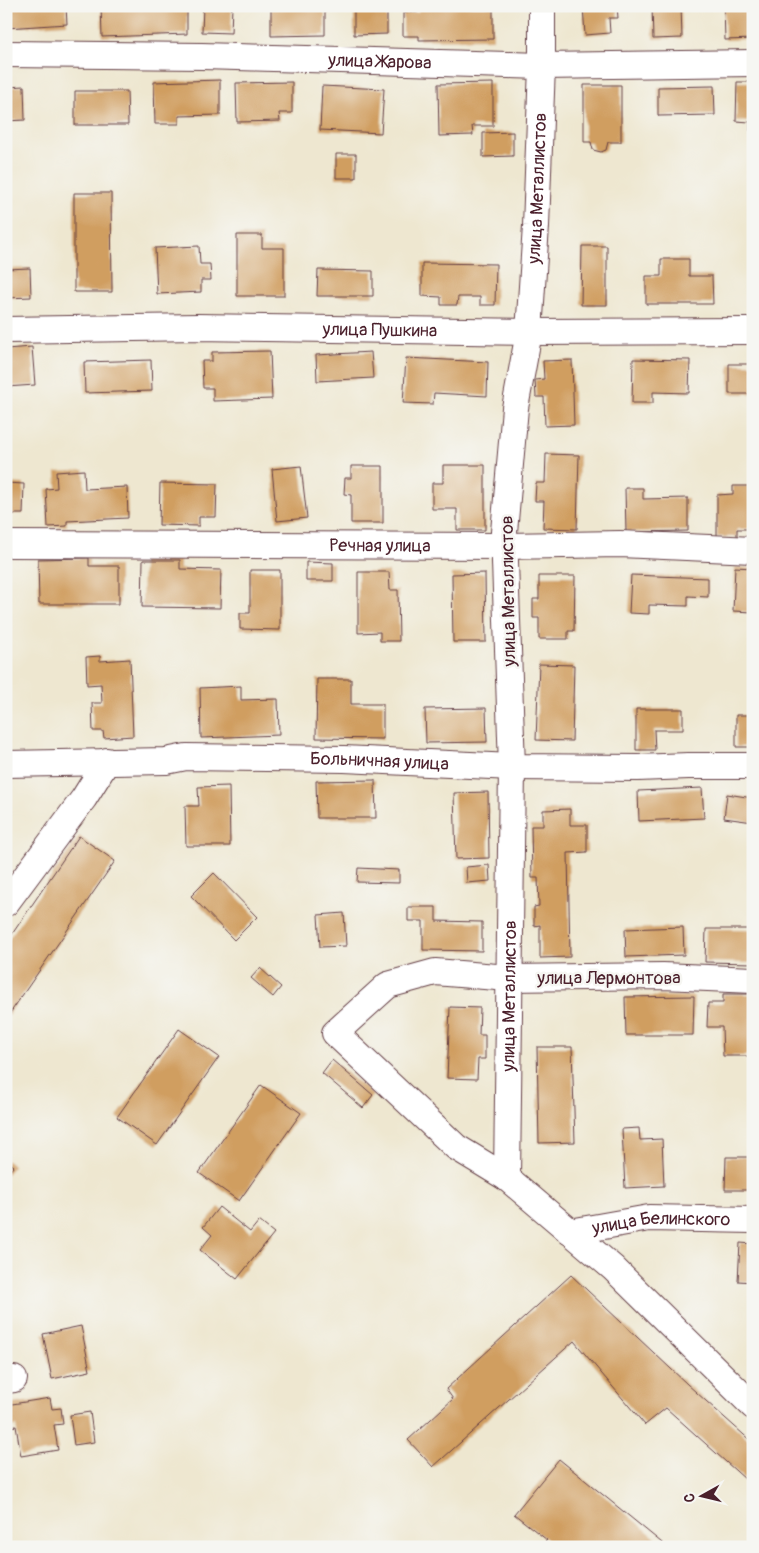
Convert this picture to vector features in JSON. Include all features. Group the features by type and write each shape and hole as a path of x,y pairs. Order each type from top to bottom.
{"street":[{"name":"улица Металлистов","path":"507,1178 512,767 504,532 515,408 529,332 536,226 542,66 542,6"},
{"name":"улица Жарова","path":"6,54 202,56 542,66 753,63"},
{"name":"улица Пушкина","path":"6,330 198,327 529,332 753,332"},
{"name":"Речная улица","path":"6,544 505,546 620,544 753,550"},
{"name":"Больничная улица","path":"6,764 166,761 186,757 232,757 344,759 512,767 638,768 753,766"},
{"path":"6,903 84,798 107,761"},
{"name":"улица Лермонтова","path":"507,1178 456,1147 335,1033 388,985 434,972 509,978 663,976 753,980"},
{"path":"507,1178 613,1268 753,1406"},
{"name":"улица Белинского","path":"570,1232 649,1218 753,1220"}],"building":[{"path":"6,6 66,6 67,24 6,28"},
{"path":"101,6 187,7 187,34 102,37"},
{"path":"203,6 232,6 231,33 202,32"},
{"path":"271,6 325,6 325,35 271,36"},
{"path":"354,6 387,6 387,34 354,35"},
{"path":"418,6 493,6 493,39 419,40 419,36 403,36 403,13 418,12"},
{"path":"583,6 617,6 618,18 609,18 610,33 585,35"},
{"path":"652,6 681,6 682,38 653,39"},
{"path":"724,6 753,6 753,39 725,40"},
{"path":"220,80 220,115 179,116 179,124 155,124 154,82"},
{"path":"292,82 292,113 279,113 280,121 237,122 236,83"},
{"path":"737,82 753,82 753,131 750,131 750,122 736,121"},
{"path":"493,83 493,126 472,126 473,135 439,136 438,84"},
{"path":"584,85 621,85 621,142 608,142 606,150 601,152 593,150 591,142 584,142"},
{"path":"24,86 25,120 6,121 6,87"},
{"path":"322,86 384,89 381,133 320,130"},
{"path":"714,86 715,115 658,116 658,87"},
{"path":"75,91 127,91 128,125 75,125"},
{"path":"513,132 513,156 483,157 483,133"},
{"path":"336,154 356,154 356,178 336,178"},
{"path":"74,193 111,193 112,292 74,292"},
{"path":"237,235 262,235 262,248 284,248 284,296 237,296"},
{"path":"199,246 200,264 210,264 211,280 201,280 201,292 157,294 155,248"},
{"path":"582,246 607,246 607,305 581,305"},
{"path":"661,259 689,259 689,276 712,276 713,304 646,304 646,276 661,276"},
{"path":"422,263 496,264 495,305 480,305 480,297 458,297 457,305 441,305 441,297 422,296"},
{"path":"30,268 31,297 6,298 6,269"},
{"path":"318,270 373,271 373,296 317,296"},
{"path":"32,347 35,385 6,387 6,349"},
{"path":"270,351 272,399 213,401 213,388 203,388 202,361 212,361 212,352"},
{"path":"371,352 373,378 317,381 316,355"},
{"path":"406,358 488,362 487,396 434,393 433,404 403,403"},
{"path":"633,359 690,360 689,393 653,392 653,403 632,403"},
{"path":"151,360 152,391 85,393 84,362"},
{"path":"572,360 574,425 545,426 544,397 536,397 535,380 544,379 543,361"},
{"path":"729,364 753,364 753,394 729,394"},
{"path":"546,454 579,455 577,529 543,528 544,501 535,501 536,483 545,483"},
{"path":"443,465 485,465 485,530 457,530 457,509 432,509 432,483 443,483"},
{"path":"301,466 307,518 277,521 272,469"},
{"path":"351,466 383,466 383,523 351,523 351,495 344,494 345,478 351,478"},
{"path":"84,470 85,489 127,487 128,518 67,521 67,526 48,527 46,489 57,488 56,472"},
{"path":"6,483 24,484 23,514 6,514"},
{"path":"160,483 217,484 216,517 199,517 199,526 159,525"},
{"path":"733,486 753,486 753,529 737,529 737,537 717,537 717,495 733,494"},
{"path":"625,488 643,488 643,499 688,498 688,531 626,532"},
{"path":"89,558 89,566 119,566 119,604 39,604 38,559"},
{"path":"143,560 180,560 180,569 221,570 220,608 142,607"},
{"path":"306,562 333,563 333,581 306,581"},
{"path":"735,567 753,568 753,612 733,611"},
{"path":"250,570 280,570 280,630 240,629 240,613 250,613"},
{"path":"358,572 389,572 390,590 398,590 399,641 380,641 380,632 358,633"},
{"path":"485,573 486,642 453,642 452,574"},
{"path":"631,575 708,578 708,597 688,596 688,606 649,605 649,614 629,613"},
{"path":"539,576 575,576 574,631 568,631 568,639 539,639 539,618 533,618 533,599 539,599"},
{"path":"100,656 100,661 130,659 133,736 104,738 103,731 93,731 92,703 102,703 101,684 87,685 86,657"},
{"path":"539,664 574,665 572,741 536,740"},
{"path":"317,679 351,679 351,704 383,704 383,739 316,738"},
{"path":"241,686 241,700 278,699 279,735 201,738 200,688"},
{"path":"486,708 487,742 426,743 425,709"},
{"path":"636,709 683,709 683,730 654,730 655,750 636,750"},
{"path":"736,715 753,715 753,747 736,747"},
{"path":"375,780 376,818 317,818 316,781"},
{"path":"229,786 230,846 186,846 185,806 199,806 198,787"},
{"path":"702,788 704,818 639,821 638,791"},
{"path":"488,792 489,858 456,859 454,793"},
{"path":"727,794 753,798 753,822 724,818"},
{"path":"570,809 570,825 587,825 587,852 568,853 570,957 540,958 540,925 534,926 534,907 539,906 538,878 532,878 531,826 543,826 543,810"},
{"path":"79,836 115,861 6,1019 6,943"},
{"path":"489,865 490,881 467,883 466,867"},
{"path":"358,868 399,870 399,883 357,882"},
{"path":"214,873 257,917 234,940 191,896"},
{"path":"408,907 436,907 436,921 482,922 482,951 423,950 423,921 408,921"},
{"path":"344,913 346,946 320,947 318,915"},
{"path":"683,927 684,955 626,957 625,929"},
{"path":"706,929 753,929 753,963 705,962"},
{"path":"260,968 281,987 273,997 251,978"},
{"path":"723,994 753,994 753,1056 723,1056 722,1027 707,1027 708,1003 723,1003"},
{"path":"694,996 693,1035 626,1035 625,997"},
{"path":"450,1007 480,1008 479,1035 485,1035 485,1059 478,1059 477,1079 447,1078"},
{"path":"179,1029 219,1057 157,1145 117,1117"},
{"path":"537,1047 572,1047 575,1142 539,1143"},
{"path":"332,1060 373,1095 363,1108 322,1073"},
{"path":"261,1085 301,1113 239,1201 199,1173"},
{"path":"639,1128 640,1140 662,1139 664,1186 625,1188 622,1129"},
{"path":"726,1157 753,1157 753,1190 725,1190"},
{"path":"6,1160 14,1166 6,1175"},
{"path":"219,1207 250,1232 259,1221 274,1233 237,1279 200,1250 212,1235 203,1227"},
{"path":"740,1243 753,1244 753,1282 738,1281"},
{"path":"571,1275 753,1443 753,1484 746,1480 666,1408 645,1425 574,1341 433,1467 408,1440 453,1399 446,1389"},
{"path":"81,1326 90,1371 52,1379 43,1334"},
{"path":"50,1398 52,1409 61,1408 63,1424 54,1425 58,1450 21,1456 16,1426 6,1428 6,1405"},
{"path":"90,1412 94,1442 74,1445 70,1415"},
{"path":"559,1459 667,1547 541,1547 547,1540 514,1514"}]}
